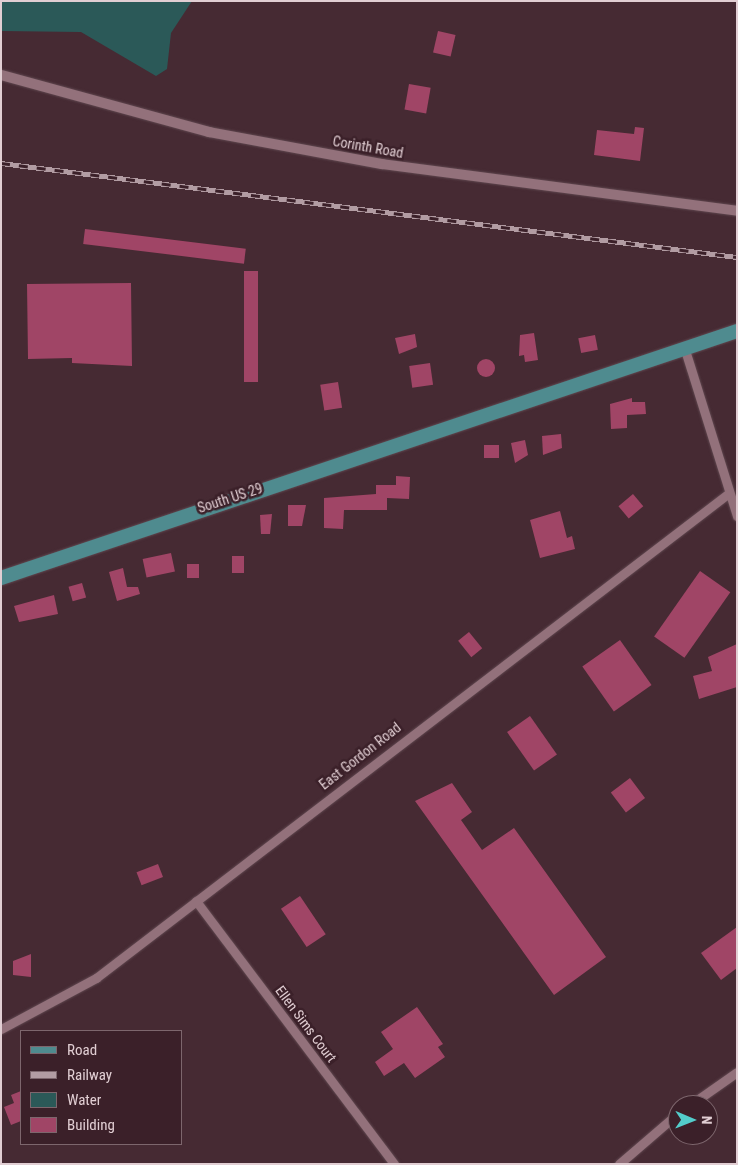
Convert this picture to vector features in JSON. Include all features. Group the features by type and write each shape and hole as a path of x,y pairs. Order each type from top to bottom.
{"main road":[{"name":"South US 29","path":"1,578 737,331"}],"street":[{"name":"Corinth Road","path":"1,75 209,132 382,164 737,211"},
{"path":"685,350 728,493 737,516"},
{"name":"East Gordon Road","path":"1,1029 96,978 728,493"},
{"name":"Ellen Sims Court","path":"196,901 394,1164"},
{"path":"704,1095 737,1072"},
{"path":"619,1164 668,1122"}],"water":[{"path":"1,1 192,1 171,33 167,69 156,76 81,32 1,31"}],"building":[{"path":"438,31 456,35 451,56 433,52"},
{"path":"409,84 431,88 426,113 404,110"},
{"path":"635,127 644,128 640,161 594,155 597,130 634,134"},
{"path":"85,229 246,249 244,264 83,244"},
{"path":"244,271 258,271 258,382 244,382"},
{"path":"131,283 132,366 72,363 72,358 28,359 27,284"},
{"path":"534,333 538,360 525,362 524,355 519,356 520,335"},
{"path":"415,334 417,347 399,354 395,338"},
{"path":"595,335 598,350 581,353 578,338"},
{"path":"482,359 490,359 495,364 493,375 482,377 477,372 477,364"},
{"path":"430,363 433,385 412,388 409,366"},
{"path":"338,382 342,408 324,410 320,385"},
{"path":"632,398 632,402 645,402 646,414 627,415 627,428 611,429 610,404"},
{"path":"561,434 562,448 543,455 542,436"},
{"path":"525,440 528,455 515,463 511,443"},
{"path":"484,445 499,445 499,458 484,458"},
{"path":"396,476 410,477 409,499 387,498 387,510 344,510 343,529 324,528 324,498 376,494 376,485 396,485"},
{"path":"633,494 643,506 629,518 618,506"},
{"path":"288,505 306,505 302,526 288,526"},
{"path":"560,511 567,538 572,536 575,549 540,558 530,520"},
{"path":"272,514 270,534 261,534 260,515"},
{"path":"171,553 175,572 147,578 143,559"},
{"path":"232,556 244,556 244,573 232,573"},
{"path":"187,564 199,564 199,578 187,578"},
{"path":"123,568 127,587 138,587 140,594 117,601 109,572"},
{"path":"700,571 730,592 684,658 654,637"},
{"path":"82,583 86,597 73,601 69,587"},
{"path":"54,595 58,614 19,622 14,606"},
{"path":"469,632 482,648 471,657 458,641"},
{"path":"620,640 652,685 614,711 582,666"},
{"path":"737,644 737,687 699,699 693,676 712,671 708,657"},
{"path":"530,716 557,755 534,771 507,732"},
{"path":"630,778 645,798 626,812 611,792"},
{"path":"452,783 472,812 461,820 482,850 514,828 606,957 554,995 415,801"},
{"path":"158,864 163,877 142,885 137,872"},
{"path":"300,896 326,934 307,947 281,909"},
{"path":"737,927 737,968 721,980 701,953"},
{"path":"31,954 31,977 13,975 13,961"},
{"path":"417,1007 443,1044 438,1047 445,1057 415,1078 404,1063 384,1076 375,1062 393,1049 381,1032"},
{"path":"20,1091 20,1121 11,1125 4,1107 14,1103 11,1095"}],"railway":[{"path":"1,163 737,257"}]}
